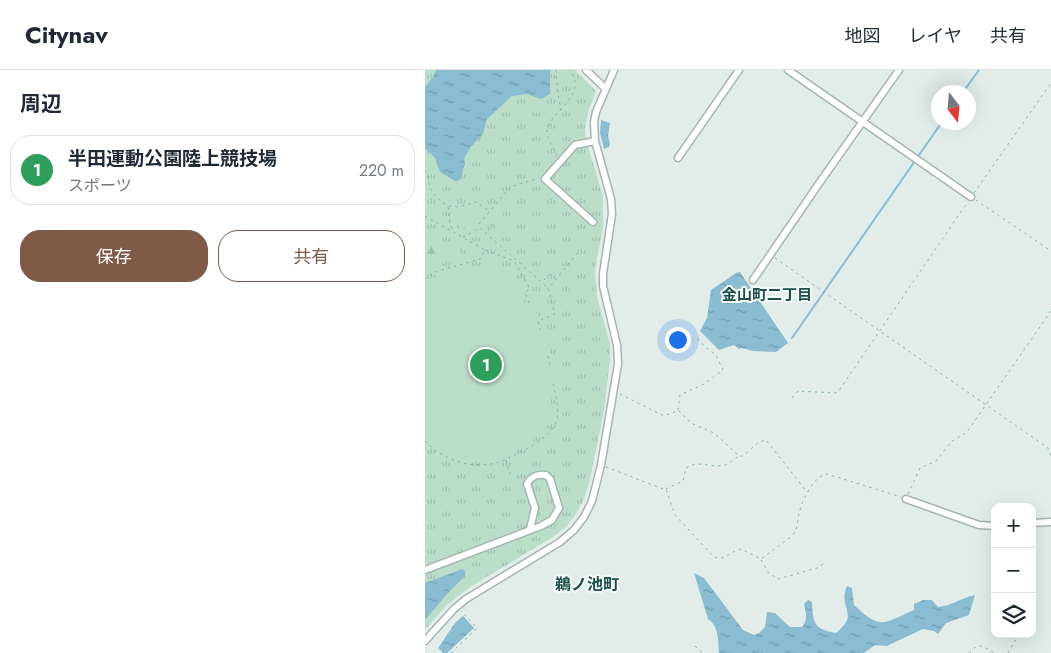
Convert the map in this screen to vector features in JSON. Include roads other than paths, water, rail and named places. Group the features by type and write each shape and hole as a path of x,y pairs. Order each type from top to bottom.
{"street":[{"path":"586,70 605,88"},
{"path":"425,641 457,606 466,599 560,542 574,530 584,517 592,501 601,464 618,364 617,345 605,296 603,274 611,214 611,199 595,141 594,122 605,88 614,70"},
{"path":"678,158 739,70"},
{"path":"788,70 971,197"},
{"path":"753,280 899,70"},
{"path":"593,222 545,179 575,145 595,141"},
{"path":"425,570 531,529 552,520 559,508 550,479 545,475 534,476 529,479 527,484 535,508 531,529"},
{"path":"906,499 979,525 991,526"},
{"path":"1036,523 1051,522"},
{"path":"507,529 509,537"}],"water":[{"path":"436,70 550,70 550,94 541,99 527,94 512,96 487,119 483,134 464,158 465,164 460,180 455,181 440,172 435,158 425,148 425,87"},
{"path":"601,120 610,123 608,136 610,144 609,147 604,149 600,133"},
{"path":"740,272 788,343 776,352 739,349 734,345 719,350 700,331 707,318 711,290"},
{"path":"462,569 465,571 465,576 425,620 425,583"},
{"path":"694,573 704,578 743,630 754,635 765,627 767,612 775,613 790,627 802,627 806,619 804,604 808,600 812,602 813,616 816,624 823,630 836,633 847,620 845,594 847,586 852,588 854,605 870,618 882,622 895,619 914,610 914,604 923,600 932,600 938,607 975,595 969,615 946,623 938,634 934,631 923,629 887,646 875,645 864,653 719,653 716,630 708,619"},
{"path":"463,616 474,628 447,653 443,653 438,648 455,623"}],"waterway":[{"path":"968,85 979,70"},
{"path":"792,338 936,130"}],"place":[{"name":"半田運動公園陸上競技場","path":"486,365"}],"district":[{"name":"金山町二丁目","path":"767,295"},
{"name":"鵜ノ池町","path":"587,584"}]}
